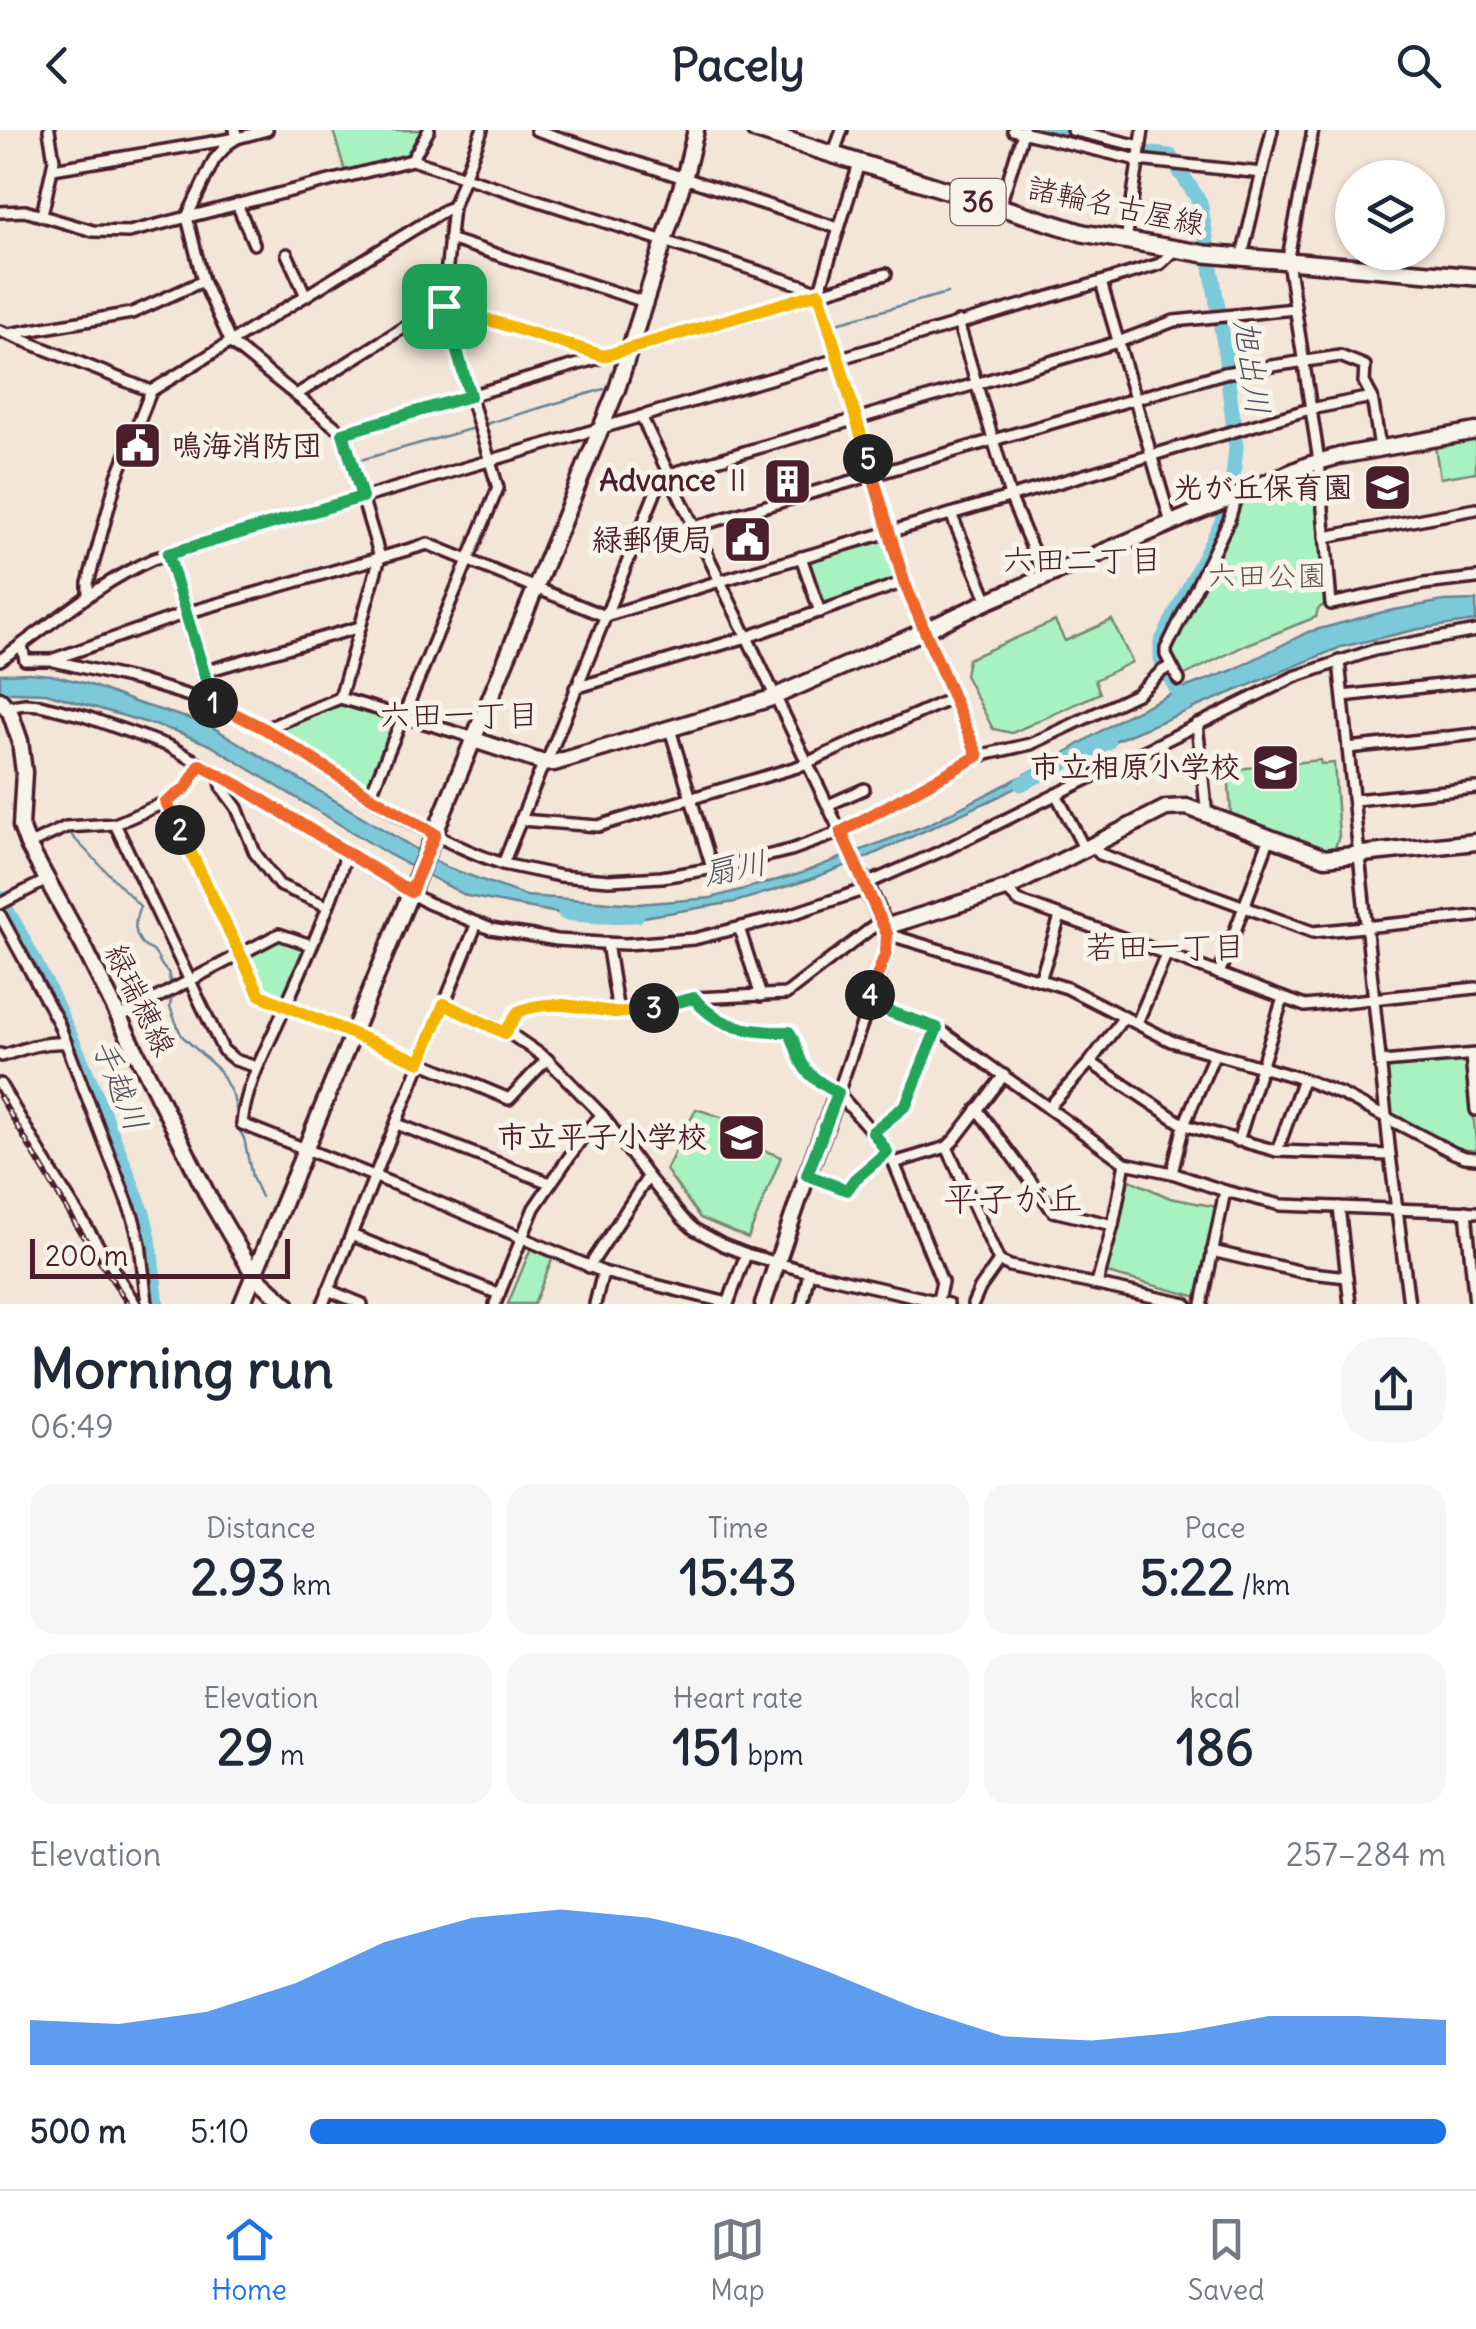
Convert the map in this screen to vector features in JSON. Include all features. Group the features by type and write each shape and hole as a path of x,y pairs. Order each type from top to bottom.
{"main road":[{"name":"諸輪名古屋線","path":"756,130 1001,204"},
{"name":"諸輪名古屋線","path":"786,130 1082,233 1209,250 1476,268"},
{"name":"諸輪名古屋線","path":"1289,256 1476,277"}],"street":[{"path":"42,215 54,160 50,130"},
{"path":"53,169 267,130"},
{"path":"412,160 429,130"},
{"path":"370,796 498,488 444,306 452,207 482,130"},
{"path":"536,130 838,228"},
{"path":"242,1304 617,389 696,130"},
{"path":"836,147 842,130"},
{"path":"1072,130 1175,164 1262,173"},
{"path":"1126,239 1143,130"},
{"path":"1243,252 1272,130"},
{"path":"1313,130 1289,256 1319,461 1332,604 1424,584 1476,578"},
{"path":"1001,204 1020,131 1139,153"},
{"path":"236,134 214,160 187,217 203,281 231,343 343,433 380,557 340,698"},
{"path":"0,212 25,211 106,233 129,232 412,160 819,293"},
{"path":"859,164 819,293 904,582 978,756"},
{"path":"236,204 254,244"},
{"path":"88,595 117,477 151,391 452,207"},
{"path":"450,239 645,302"},
{"path":"0,660 125,571 168,554 1101,282 1160,264 1178,246"},
{"path":"286,254 306,296"},
{"path":"343,433 886,274"},
{"path":"4,332 132,313 203,281"},
{"path":"1101,282 1170,523"},
{"path":"296,395 444,306 604,356"},
{"path":"503,864 660,481 668,474 1118,342 1174,321 1295,309"},
{"path":"958,322 1010,496 1044,577"},
{"path":"4,332 151,391"},
{"path":"694,528 1227,373 1340,356 1365,366 1364,382 1372,397 1380,448"},
{"path":"51,660 186,613 428,544 605,616 1310,408 1372,397"},
{"path":"641,416 885,928 886,952 763,1304"},
{"path":"265,729 340,698 465,734 544,763 564,762 776,696 1319,461 1476,430"},
{"path":"1179,680 1167,668 1168,642 1229,520 1232,496"},
{"path":"1325,537 1476,509"},
{"path":"951,514 988,601"},
{"path":"168,554 212,703"},
{"path":"801,557 820,612"},
{"path":"575,688 747,637 904,582"},
{"path":"203,672 360,627"},
{"path":"2,704 40,705 84,716 169,746 346,854 413,887 428,902 490,929 557,940 626,944 694,938 739,928 860,891 864,882 1056,794 1278,684 1394,645 1476,631"},
{"path":"22,645 25,660 51,660 212,703 265,729 433,839 503,864 560,876 608,880 662,877 843,838 978,756 1032,744 1137,694 1167,668"},
{"path":"1339,661 1390,1155 1410,1304"},
{"path":"1343,696 1476,681"},
{"path":"520,820 598,826 807,762 952,698"},
{"name":"緑瑞穂線","path":"2,704 14,720 22,754 21,826 28,845 84,947 208,1198 254,1276 286,1304"},
{"path":"1198,724 1207,816"},
{"path":"670,730 712,868"},
{"path":"1348,748 1476,734"},
{"path":"28,845 66,827 116,824 166,802 186,788 200,765"},
{"path":"218,776 237,808 255,853 279,885 326,906"},
{"path":"1354,800 1476,788"},
{"path":"828,805 864,789"},
{"path":"1056,794 1089,848 1100,854 1313,932 1476,916"},
{"path":"166,802 260,995 509,1100 547,1059"},
{"path":"885,928 1006,889 1166,808 1187,808 1325,858 1476,842"},
{"path":"116,824 227,1056 257,1067"},
{"path":"1219,974 1270,838"},
{"path":"346,854 286,1007 257,1067 242,1124 603,1272 728,1304 746,1254"},
{"path":"4,902 48,880"},
{"path":"1006,889 1018,901 1305,1006 1476,988"},
{"path":"0,915 45,995 66,1042 133,1217 147,1304"},
{"path":"1040,980 1060,917"},
{"path":"323,1304 477,923"},
{"path":"505,1033 518,1012 543,1005 618,1012 648,1010 694,998 786,994 874,926 1068,988 1172,1041 1303,1078 1454,1153 1476,1158"},
{"path":"739,928 761,996"},
{"path":"118,1018 278,934 311,945"},
{"path":"607,943 618,1012"},
{"path":"1137,1023 1166,955"},
{"path":"444,1004 512,1035 547,1059 602,1115 682,1220 694,1229 746,1254 941,1303 942,1282 894,1163 873,1132 838,1093 803,1067 789,1032 759,1033 730,1026 702,1009 694,998"},
{"path":"1238,1141 1283,998"},
{"path":"867,1004 937,1028 1125,1163 1281,1206 1471,1212 1475,1304"},
{"path":"1048,1108 1124,1017"},
{"path":"873,1132 906,1105 937,1028"},
{"path":"0,1054 66,1042"},
{"path":"1172,1173 1184,1124 1214,1055"},
{"path":"1382,1062 1474,1055 1476,1110"},
{"path":"1090,1062 1184,1124 1238,1141 1277,1151 1390,1155"},
{"path":"894,1163 947,1146 956,1139 1004,1075"},
{"path":"1277,1151 1303,1078"},
{"path":"0,1084 135,1304"},
{"path":"977,1109 1053,1210 1113,1224"},
{"path":"352,1234 497,1299 534,1208 602,1115"},
{"path":"397,1124 550,1182"},
{"path":"947,1146 999,1261 1186,1304"},
{"path":"807,1175 847,1190 887,1152"},
{"path":"1096,1284 1125,1163"},
{"path":"589,1267 648,1177"},
{"path":"1202,1304 1224,1191"},
{"path":"1340,1207 1350,1304"},
{"path":"1212,1251 1302,1272 1347,1277"},
{"path":"974,1304 999,1261"},
{"path":"595,1304 603,1272"},
{"path":"802,1304 810,1272"},
{"path":"328,1290 362,1304"}],"green space":[{"path":"333,130 423,130 405,156 345,171"},
{"path":"1473,440 1476,472 1440,478 1435,446"},
{"name":"六田公園","path":"1309,474 1315,488 1325,604 1316,617 1185,675 1179,674 1169,649 1239,503"},
{"path":"882,538 895,581 824,606 820,604 808,560"},
{"path":"1112,620 1132,662 1095,680 1100,693 1012,733 993,729 965,675 968,659 1055,621 1065,641"},
{"path":"338,704 393,720 395,724 369,787 281,734 282,728"},
{"path":"1320,760 1321,764 1334,763 1339,836 1335,847 1323,849 1231,814 1228,770"},
{"path":"280,939 303,945 304,949 284,997 261,990 246,958"},
{"path":"1464,1060 1468,1063 1476,1142 1472,1156 1394,1120 1386,1072 1389,1068"},
{"path":"696,1109 743,1124 748,1134 746,1143 781,1157 748,1238 700,1218 666,1170"},
{"path":"1128,1179 1170,1198 1217,1207 1198,1297 1107,1273"},
{"path":"531,1248 553,1257 534,1304 508,1304"}],"water":[{"name":"扇川","path":"1476,600 1476,621 1341,647 1066,761 996,798 808,880 735,902 644,917 558,913 467,896 388,854 210,745 46,693 0,695 0,674 51,675 88,684 207,724 446,867 526,896 638,904 711,898 799,874 929,824 1055,759 1125,716 1233,670 1308,632 1383,612 1444,601"}],"waterway":[{"name":"旭出川","path":"1044,130 1135,152 1170,156 1200,202 1224,344 1236,448 1232,487 1222,522 1161,643 1161,660 1184,704"},
{"path":"833,324 947,293"},
{"path":"482,425 604,389"},
{"path":"357,461 474,428"},
{"name":"扇川","path":"1021,784 1108,742"},
{"path":"72,836 140,906 136,932 168,972 171,985"},
{"name":"手越川","path":"0,898 60,1014 144,1216 157,1304"},
{"name":"扇川","path":"565,913 637,915"},
{"path":"172,993 170,1007 181,1035 220,1071 233,1096 236,1125 244,1138 252,1177 261,1197"}],"railway":[{"path":"0,1097 128,1304"}],"place":[{"name":"鳴海消防団","path":"137,446"},
{"name":"Advance Ⅱ","path":"788,481"},
{"name":"光が丘保育園","path":"1388,488"},
{"name":"緑郵便局","path":"747,540"},
{"name":"市立相原小学校","path":"1275,767"},
{"name":"市立平子小学校","path":"742,1137"}],"district":[{"name":"六田二丁目","path":"1082,560"},
{"name":"六田一丁目","path":"459,715"},
{"name":"若田一丁目","path":"1165,947"},
{"name":"平子が丘","path":"1013,1199"}],"route":[{"path":"819,293 904,582 978,756 841,832 887,934 886,952 867,1004 937,1028 906,1105 873,1132 887,1152 847,1190 807,1175 838,1093 803,1067 789,1032 759,1033 730,1026 702,1009 694,998 648,1010 618,1012 543,1005 518,1012 505,1033 444,1004 420,1062 260,995 166,802 186,788 200,765 411,892 435,834 265,729 212,703 168,554 362,497 343,433 470,396 444,306 604,356 819,293"}]}
